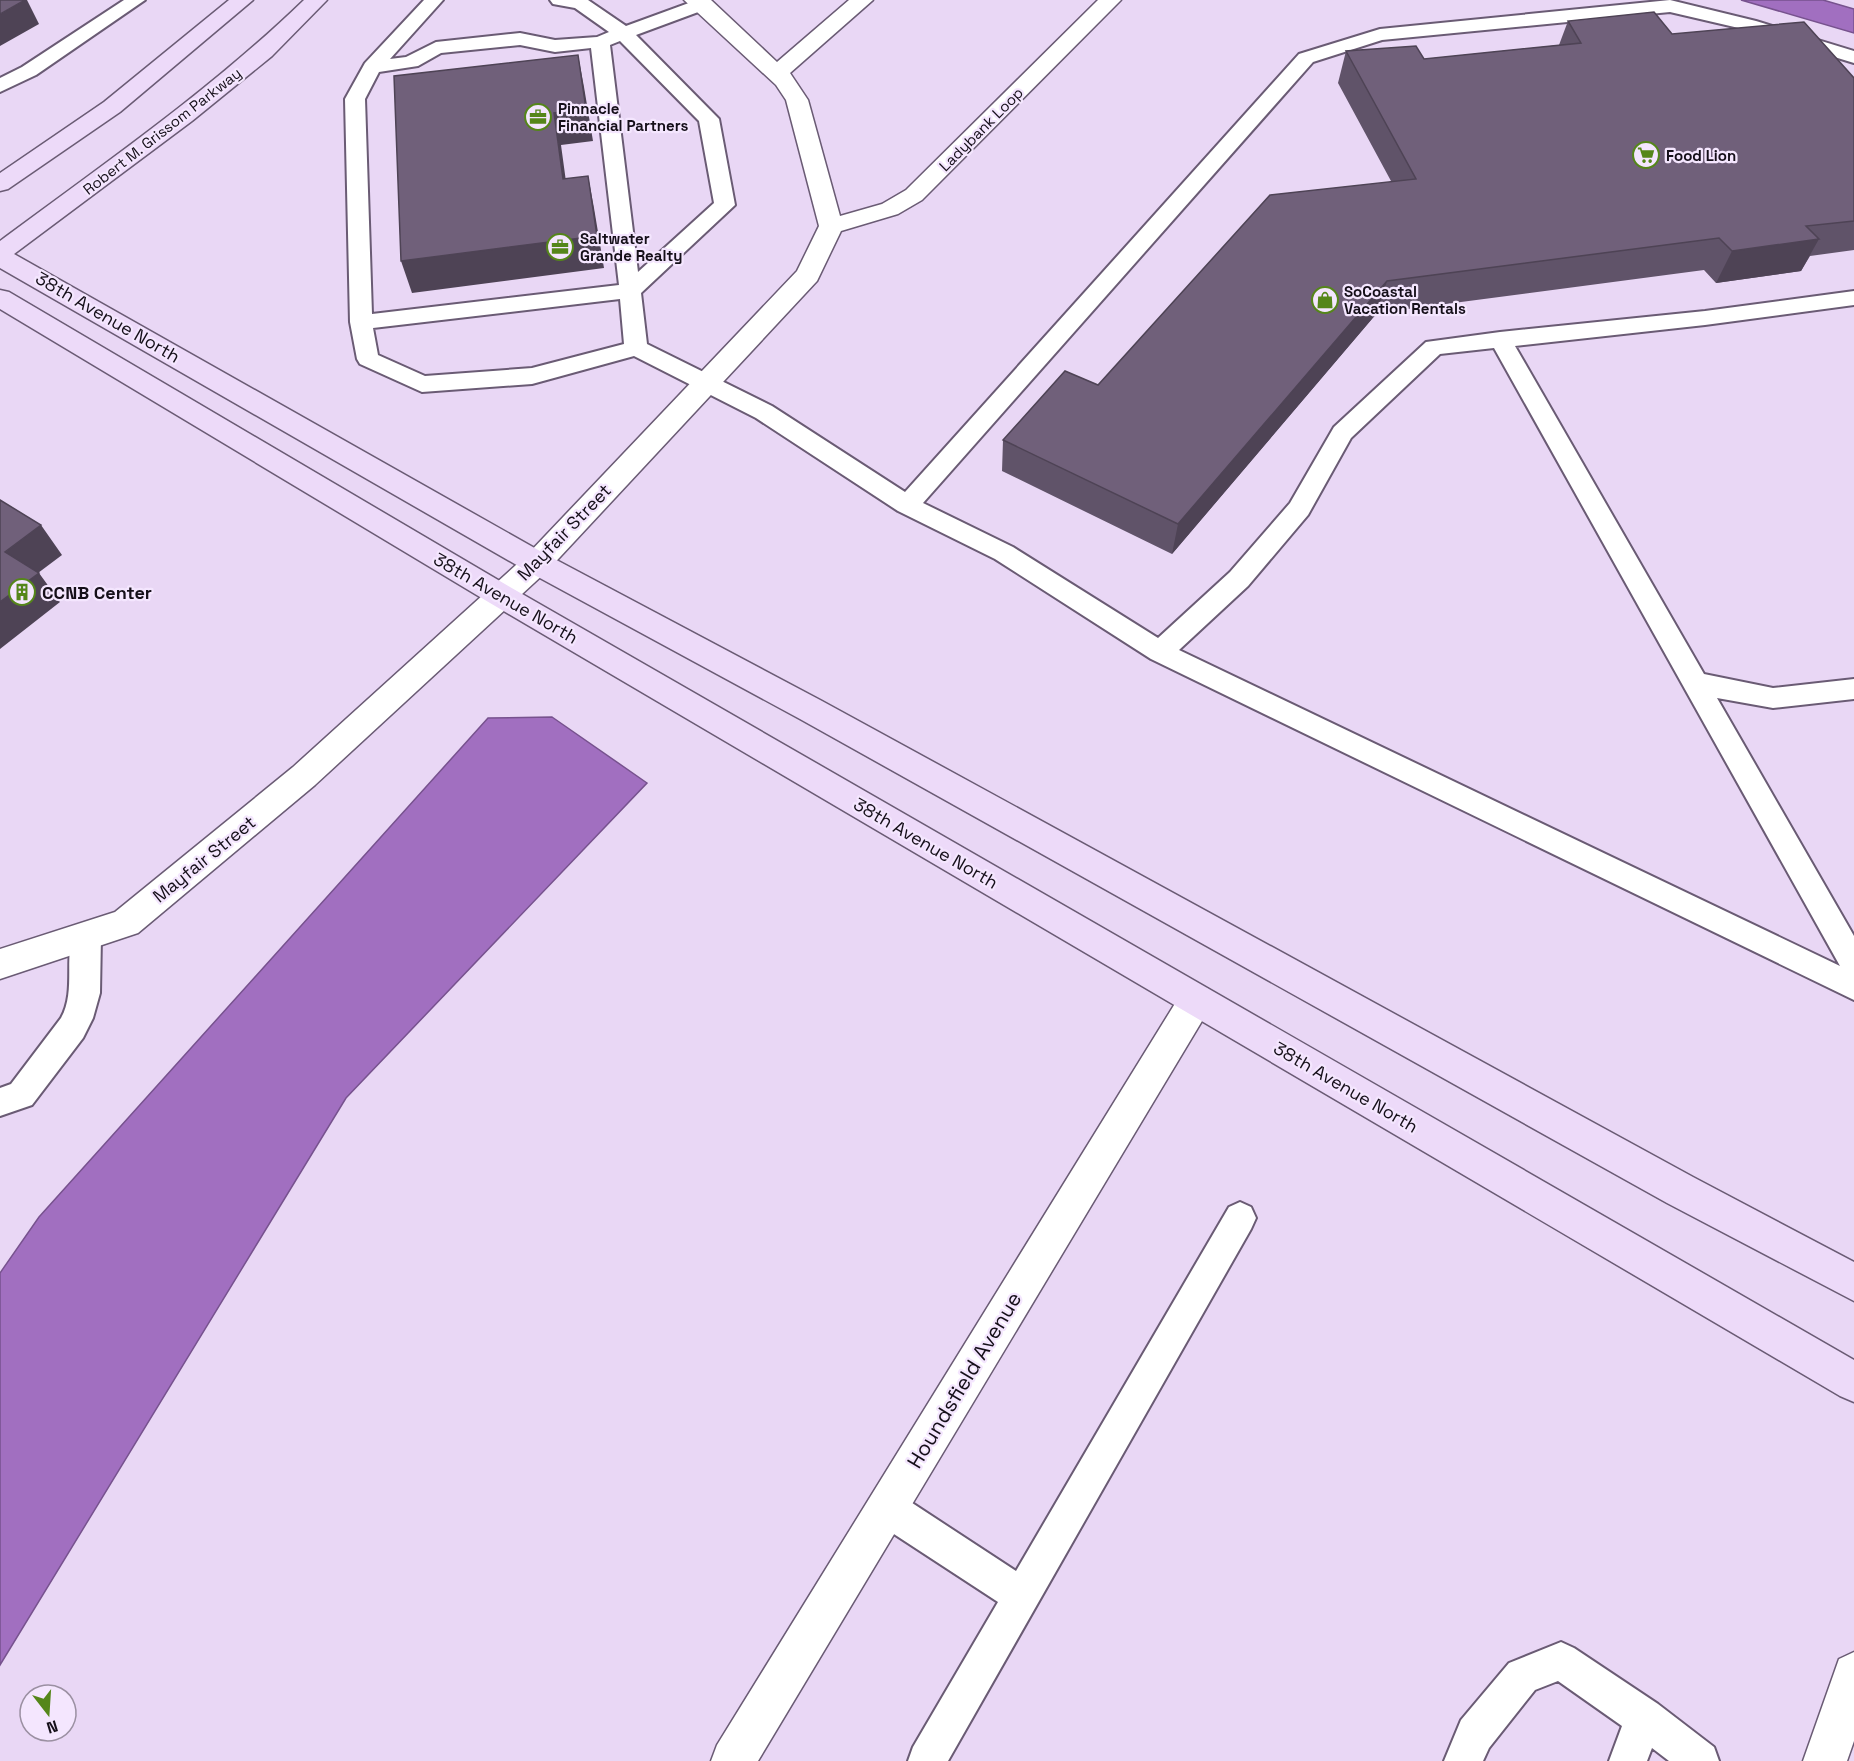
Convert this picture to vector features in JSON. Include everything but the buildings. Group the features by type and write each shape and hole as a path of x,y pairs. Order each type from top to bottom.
{"main road":[{"path":"0,184 112,108 242,0"},
{"name":"Robert M. Grissom Parkway","path":"0,255 184,116 264,51 316,0"},
{"name":"38th Avenue North","path":"0,255 537,563 811,710 1670,1184 1854,1282"},
{"name":"38th Avenue North","path":"0,298 500,596 1854,1382"}],"street":[{"path":"776,74 862,0"},
{"name":"Ladybank Loop","path":"831,226 890,209 914,195 1110,0"},
{"path":"699,2 776,74 797,100 831,226"},
{"name":"Mayfair Street","path":"0,964 126,922 304,776 537,563 808,275 831,226"},
{"name":"Houndsfield Avenue","path":"733,1761 1196,1000"},
{"path":"1825,1761 1854,1674"}],"lane":[{"path":"0,86 29,71 136,0"},
{"path":"434,0 372,67 355,99 361,322 368,359 422,384 532,375 636,348 764,412 907,505 1004,553 1160,652 1854,987"},
{"path":"361,322 630,291 725,205 709,119 623,33 579,3 558,0"},
{"path":"505,59 555,46 600,42 699,2"},
{"path":"907,505 1306,58 1380,35 1670,6 1749,24 1854,57"},
{"path":"411,62 436,48 520,39 555,46"},
{"path":"600,42 636,348"},
{"path":"372,67 411,62 457,65"},
{"path":"1160,652 1239,579 1299,509 1342,433 1434,347 1705,318 1854,298"},
{"path":"1500,339 1854,963"},
{"path":"1695,683 1773,698 1854,688"},
{"path":"0,1102 21,1095 72,1028 82,1010 85,993 86,936"},
{"path":"927,1761 1240,1218"},
{"path":"887,1508 1023,1597"},
{"path":"1463,1761 1475,1734 1522,1676 1561,1661 1644,1718 1700,1761"},
{"path":"1628,1761 1644,1718"}],"shaded area":[{"path":"1741,0 1823,0 1854,9 1854,33"},
{"path":"552,717 647,783 346,1098 0,1665 0,1273 39,1217 488,718"}],"place":[{"name":"Pinnacle Financial Partners","path":"538,117"},
{"name":"Food Lion","path":"1646,155"},
{"name":"Saltwater Grande Realty","path":"560,247"},
{"name":"SoCoastal Vacation Rentals","path":"1325,300"},
{"name":"CCNB Center","path":"22,592"}]}
